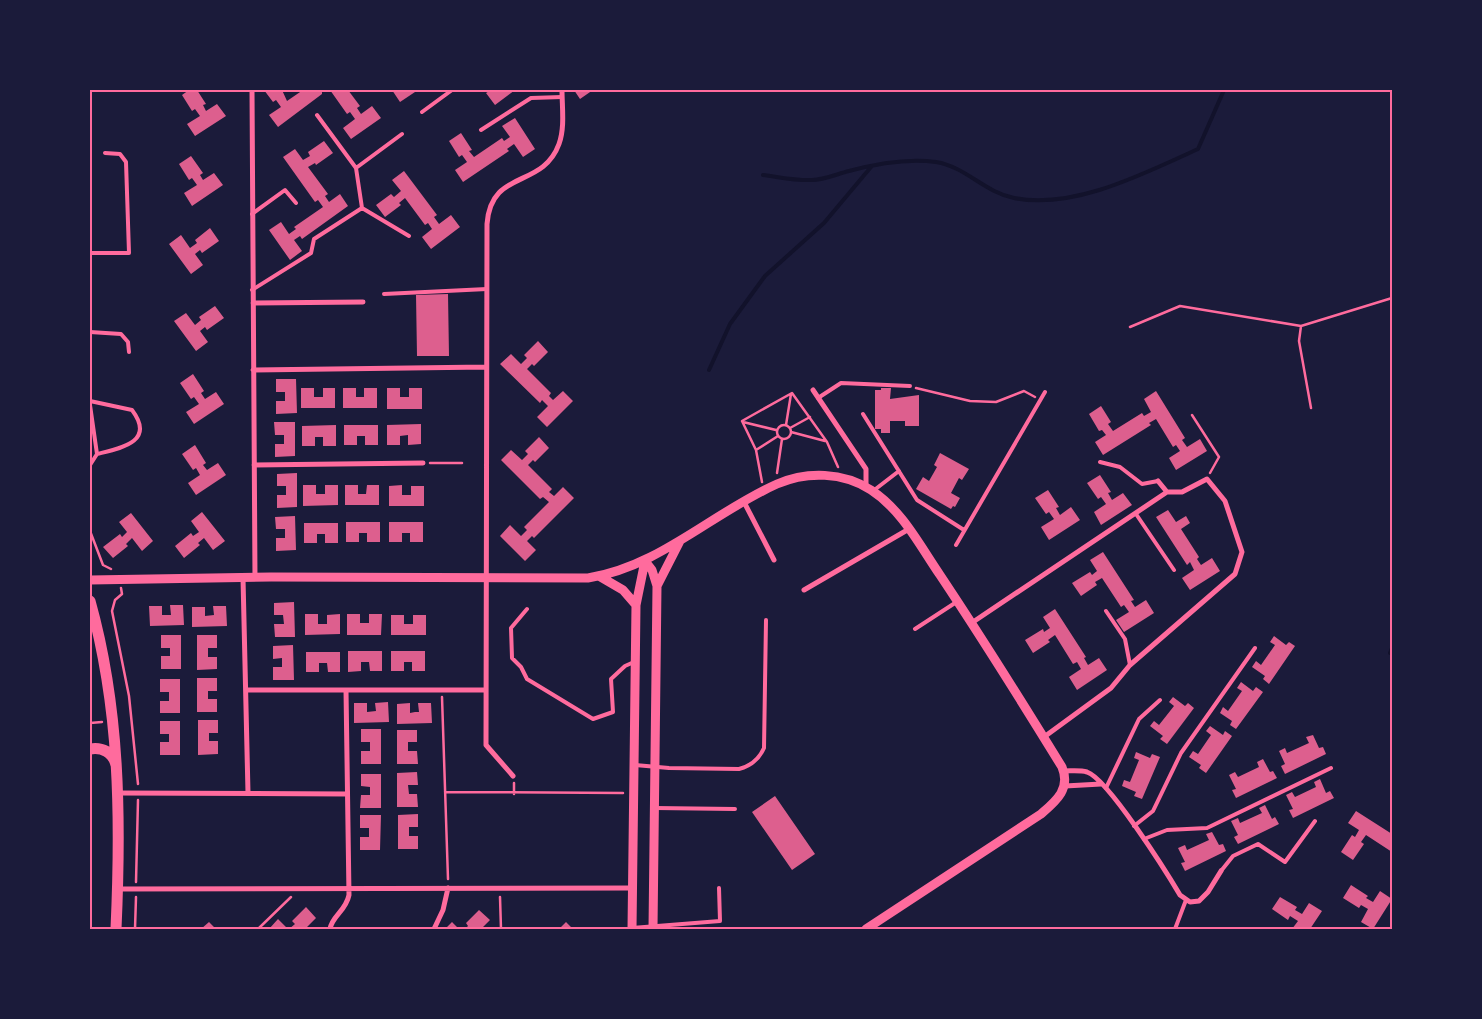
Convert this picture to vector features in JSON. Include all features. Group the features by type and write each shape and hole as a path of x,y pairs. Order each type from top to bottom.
{"main road":[{"path":"90,601 108,675 117,771 118,889 116,929"},
{"path":"90,749 97,748 108,752 115,760 117,771"}],"street":[{"path":"252,90 252,290 256,578"},
{"path":"513,776 486,745 484,578 489,210 503,187 511,182 534,174 552,157 562,134 562,90"},
{"path":"253,303 363,302"},
{"path":"253,370 486,367"},
{"path":"812,390 866,469 870,489"},
{"path":"254,465 423,463"},
{"path":"90,580 120,578 484,578 599,576 612,574 645,561 775,485 808,476 842,478 870,489 893,508 973,622 1064,771 1064,786 1059,798 1040,814 866,929"},
{"path":"973,622 1167,492 1182,492 1207,479 1225,501 1242,552 1235,574 1130,665 1111,688 1044,737"},
{"path":"1158,481 1167,492"},
{"path":"744,502 774,560"},
{"path":"804,590 908,529"},
{"path":"657,586 681,539"},
{"path":"645,561 652,570 657,586 653,927"},
{"path":"632,928 636,605 641,572 645,561"},
{"path":"599,576 622,590 636,605"},
{"path":"243,578 248,793"},
{"path":"246,690 485,690"},
{"path":"330,929 333,921 346,905 349,889 346,794 346,690"},
{"path":"1064,771 1089,772 1104,786 1144,839 1186,900 1199,901 1208,892 1221,871"},
{"path":"1064,786 1104,786"},
{"path":"117,793 346,794"},
{"path":"434,929 443,910 448,888"},
{"path":"118,889 633,888"}],"lane":[{"path":"422,112 452,90"},
{"path":"481,130 531,98 562,97"},
{"path":"317,115 356,168 362,208"},
{"path":"356,168 402,134"},
{"path":"90,253 129,252 126,162 120,154 105,154"},
{"path":"252,214 285,190 296,203"},
{"path":"362,208 409,236"},
{"path":"252,290 311,253 314,239 362,208"},
{"path":"384,294 487,289"},
{"path":"90,332 121,334 128,342 130,352"},
{"path":"818,398 841,383 910,386"},
{"path":"956,545 1045,392"},
{"path":"90,401 132,410 140,427 138,437 130,445 97,454"},
{"path":"90,405 97,454 90,465"},
{"path":"863,414 917,500 964,530"},
{"path":"1100,462 1120,467 1142,484 1158,481"},
{"path":"870,489 899,471"},
{"path":"1136,514 1174,570"},
{"path":"915,629 958,601"},
{"path":"528,609 512,628 512,658 521,667 526,679 593,719 612,712 610,679 625,666 636,661"},
{"path":"1106,611 1125,640 1130,665"},
{"path":"635,765 655,768 739,769 750,765 762,753 764,748 766,620"},
{"path":"1134,826 1153,811 1181,753 1255,648"},
{"path":"1104,786 1139,720 1160,700"},
{"path":"1144,839 1167,830 1207,828 1331,768"},
{"path":"654,808 734,809"},
{"path":"1221,871 1233,856 1258,844 1285,862 1315,821"},
{"path":"632,928 720,921 719,888"},
{"path":"1175,929 1186,900"}],"path":[{"path":"1130,327 1180,306 1301,326 1392,298"},
{"path":"1301,326 1299,342 1311,408"},
{"path":"910,386 970,401 996,402 1024,391 1041,400"},
{"path":"792,393 827,442 842,478"},
{"path":"742,421 792,393"},
{"path":"792,393 786,425 790,430 827,442"},
{"path":"1192,414 1219,457 1207,479"},
{"path":"782,439 789,436 790,430 810,417"},
{"path":"742,421 777,430"},
{"path":"742,421 756,450 764,491"},
{"path":"782,439 778,436 777,430 781,425 786,425"},
{"path":"756,450 778,436"},
{"path":"775,485 782,439"},
{"path":"423,463 462,463"},
{"path":"90,531 103,565 114,570 120,578 122,594 115,600 112,611 129,696 138,793 135,929"},
{"path":"442,690 448,888"},
{"path":"445,792 634,793"},
{"path":"500,888 502,929"},
{"path":"258,929 300,889"}],"building":[{"path":"189,90 197,90 206,104 203,105 206,111 217,104 226,116 195,136 187,124 200,116 195,109 192,111 182,95"},
{"path":"264,90 282,90 287,101 303,90 322,90 322,94 278,127 269,115 281,107 276,100 273,102"},
{"path":"330,90 348,90 360,106 357,108 361,114 372,106 381,118 351,139 343,128 355,119 350,112 347,114"},
{"path":"392,90 418,90 400,102"},
{"path":"491,90 515,90 495,105 486,93"},
{"path":"574,90 593,90 580,99"},
{"path":"515,118 535,149 523,157 514,144 507,149 509,151 463,182 455,170 467,162 462,155 459,157 449,141 461,133 472,150 469,151 474,157 502,138 504,141 510,137 502,126"},
{"path":"324,141 333,153 316,165 315,163 308,167 328,194 325,196 329,202 340,194 348,206 302,239 300,236 294,240 302,251 290,260 269,230 281,222 289,234 296,229 294,227 323,207 318,200 315,202 283,157 295,149 303,160 310,156 308,152"},
{"path":"191,156 203,173 200,175 203,180 214,173 223,185 192,206 184,193 197,185 192,178 189,180 179,164"},
{"path":"404,171 437,215 434,217 439,224 451,215 460,227 431,249 422,237 432,229 428,223 425,225 405,198 399,203 401,205 385,217 376,205 391,194 394,197 401,191 392,180"},
{"path":"210,228 219,241 202,253 200,250 195,254 203,265 191,274 169,244 181,235 190,248 197,243 195,240"},
{"path":"448,294 449,356 417,356 416,295"},
{"path":"215,306 224,318 207,330 205,327 200,331 208,342 196,351 174,321 186,313 195,325 201,320 199,317"},
{"path":"538,341 548,352 534,366 532,364 527,369 551,393 549,396 553,400 563,391 573,401 547,427 537,417 548,406 542,400 540,403 500,364 511,354 521,364 527,358 524,355"},
{"path":"193,374 204,391 201,393 205,399 216,392 224,404 194,424 186,412 199,404 194,397 191,399 180,383"},
{"path":"276,379 296,379 297,413 276,414 276,401 285,401 285,392 276,392"},
{"path":"301,388 314,388 314,397 323,397 323,388 335,388 335,408 301,408"},
{"path":"343,388 356,388 356,397 364,397 364,388 377,388 377,408 343,408"},
{"path":"387,388 400,388 400,397 409,397 409,388 422,388 422,409 387,409"},
{"path":"881,388 891,388 890,399 919,395 919,426 905,426 905,421 890,421 890,433 881,433 881,429 875,429 875,390 881,390"},
{"path":"1156,391 1185,438 1182,440 1187,447 1200,439 1207,451 1176,470 1169,458 1180,451 1176,445 1173,447 1156,419 1149,423 1151,425 1103,455 1095,442 1106,435 1102,430 1099,431 1089,414 1101,406 1111,422 1108,424 1113,431 1142,413 1144,416 1151,412 1144,399"},
{"path":"274,422 295,422 295,456 275,457 275,444 284,444 284,435 275,435"},
{"path":"421,424 421,444 408,445 408,435 400,436 400,445 387,445 387,425"},
{"path":"336,425 336,446 323,446 323,437 315,437 315,446 302,446 302,426"},
{"path":"344,425 378,425 378,445 365,445 365,436 357,436 357,445 344,445"},
{"path":"539,437 549,448 535,462 533,460 528,465 552,489 549,492 554,496 563,487 574,498 534,538 532,536 527,541 536,550 525,561 500,536 510,525 521,536 527,530 524,527 549,502 543,497 540,499 501,460 511,450 522,460 528,454 525,451"},
{"path":"195,445 206,463 203,465 207,470 218,463 226,475 196,495 188,483 200,475 196,468 193,470 182,454"},
{"path":"940,453 969,469 962,480 959,478 951,493 960,498 955,507 953,506 951,509 916,489 923,477 929,481 937,467 934,465"},
{"path":"297,473 297,507 277,508 277,495 286,495 286,486 277,486 277,474"},
{"path":"1100,475 1111,492 1108,493 1112,500 1123,493 1132,505 1101,525 1094,512 1106,504 1101,497 1098,499 1087,483"},
{"path":"303,485 316,485 316,494 325,494 325,485 338,485 338,505 303,506"},
{"path":"345,485 358,485 358,494 366,494 367,485 379,485 379,505 345,505"},
{"path":"402,485 402,495 411,495 411,486 424,486 424,506 389,506 389,486"},
{"path":"1048,490 1059,507 1056,508 1060,515 1071,507 1080,520 1049,540 1041,527 1054,519 1049,512 1046,514 1035,498"},
{"path":"1168,510 1176,522 1186,516 1190,523 1181,529 1199,557 1197,559 1201,565 1212,558 1220,571 1190,590 1182,578 1194,570 1190,562 1187,565 1156,517"},
{"path":"202,512 225,541 213,550 204,538 198,543 200,545 184,558 175,546 191,533 193,536 199,532 191,521"},
{"path":"131,513 153,541 142,551 132,538 126,544 128,546 113,558 103,547 120,534 122,537 127,532 119,522"},
{"path":"295,516 296,550 276,551 276,538 285,538 285,529 276,529 275,517"},
{"path":"346,522 380,522 380,542 367,542 367,533 359,533 359,542 346,542"},
{"path":"389,522 423,522 423,542 410,542 410,533 402,533 402,542 389,542"},
{"path":"304,523 338,523 338,543 325,543 325,534 317,534 317,543 304,543"},
{"path":"1103,552 1134,600 1131,601 1135,607 1146,600 1154,613 1124,632 1116,620 1129,612 1124,605 1121,607 1102,578 1095,582 1097,585 1081,596 1072,583 1090,572 1092,575 1097,571 1090,560"},
{"path":"294,602 295,637 275,637 274,624 284,624 283,615 274,615 274,603"},
{"path":"170,605 183,605 184,625 150,626 149,606 162,606 162,615 171,615"},
{"path":"213,606 226,606 227,626 192,627 192,607 205,607 205,616 214,615"},
{"path":"1055,609 1086,657 1084,658 1088,665 1099,658 1107,670 1077,690 1069,677 1081,669 1077,662 1073,664 1055,635 1048,640 1050,642 1033,653 1025,640 1043,629 1044,632 1050,628 1043,617"},
{"path":"305,614 318,614 318,624 327,624 327,615 340,614 340,634 305,635"},
{"path":"347,614 360,614 360,623 369,623 369,614 382,614 381,635 347,635"},
{"path":"391,615 404,615 404,624 413,624 413,615 426,615 426,635 391,635"},
{"path":"161,635 181,635 181,669 161,669 161,656 170,656 170,648 161,648"},
{"path":"197,635 217,635 217,648 208,648 208,657 217,657 217,669 197,670"},
{"path":"1274,636 1286,645 1289,642 1295,646 1269,684 1263,679 1265,676 1252,667 1256,661 1261,665 1275,645 1270,642"},
{"path":"293,645 294,680 273,680 273,667 282,667 282,658 273,659 273,646"},
{"path":"348,651 382,651 382,671 370,671 369,662 361,662 361,671 348,672"},
{"path":"391,651 425,651 425,671 412,671 412,662 404,662 404,671 391,671"},
{"path":"306,652 340,652 340,672 328,672 327,663 319,663 319,672 306,672"},
{"path":"197,678 217,678 217,691 208,691 208,699 217,699 217,712 197,712"},
{"path":"160,679 180,679 180,713 160,713 160,701 169,701 169,692 160,692"},
{"path":"1241,682 1253,691 1256,687 1263,692 1236,729 1230,725 1232,721 1220,713 1223,707 1228,711 1242,691 1237,688"},
{"path":"1173,697 1185,706 1188,703 1194,708 1167,744 1160,739 1163,736 1150,726 1154,721 1159,725 1174,706 1169,702"},
{"path":"388,702 389,722 354,723 354,703 367,703 367,712 376,711 375,703"},
{"path":"410,703 410,713 419,712 418,703 431,703 432,723 397,724 397,704"},
{"path":"198,720 218,720 218,733 209,733 209,741 218,741 218,754 198,755"},
{"path":"160,721 180,721 180,755 160,755 160,742 169,742 169,734 160,734"},
{"path":"1210,726 1223,735 1225,731 1232,736 1206,773 1199,768 1201,765 1189,757 1193,751 1198,754 1211,735 1206,731"},
{"path":"361,729 381,729 381,764 361,764 361,751 370,751 370,742 361,742"},
{"path":"397,730 417,730 417,742 408,742 408,751 417,751 418,764 397,764"},
{"path":"1313,735 1319,748 1323,747 1326,754 1285,774 1281,766 1285,764 1279,751 1285,748 1287,753 1309,743 1306,737"},
{"path":"1136,752 1150,758 1152,754 1160,757 1142,799 1134,796 1136,792 1122,786 1124,780 1130,782 1139,760 1134,758"},
{"path":"1263,759 1270,772 1273,771 1277,778 1236,798 1232,790 1236,789 1229,775 1235,772 1238,777 1259,767 1257,762"},
{"path":"417,772 418,785 408,785 409,794 417,794 418,807 397,807 397,773"},
{"path":"361,774 381,774 381,808 360,808 361,795 370,795 370,787 361,786"},
{"path":"1320,779 1326,793 1330,791 1334,798 1293,818 1289,810 1293,809 1286,795 1292,792 1295,797 1316,787 1314,782"},
{"path":"775,796 815,854 792,870 752,812"},
{"path":"1265,805 1272,819 1275,817 1279,824 1238,844 1234,837 1238,835 1231,821 1238,818 1240,823 1262,813 1259,808"},
{"path":"1356,811 1392,834 1392,852 1366,835 1361,842 1364,844 1353,860 1341,852 1352,835 1355,837 1359,830 1348,823"},
{"path":"418,814 418,827 409,827 409,836 418,836 418,849 398,849 398,815"},
{"path":"360,815 381,815 380,850 360,850 360,837 369,837 369,828 360,828"},
{"path":"1212,832 1219,845 1223,844 1226,851 1185,871 1181,863 1185,862 1178,848 1185,845 1187,850 1209,840 1206,834"},
{"path":"1351,885 1368,896 1366,898 1373,902 1380,891 1392,899 1373,929 1361,922 1368,909 1361,905 1359,908 1343,898"},
{"path":"1280,897 1297,907 1295,910 1302,914 1309,903 1322,911 1310,929 1292,929 1298,921 1290,916 1288,920 1272,909"},
{"path":"306,907 316,918 305,929 289,929 295,924 292,921"},
{"path":"479,910 490,920 481,929 465,929 468,926 466,923"},
{"path":"278,919 288,929 269,929"},
{"path":"209,922 216,929 201,929"},
{"path":"452,922 459,929 445,929"},
{"path":"566,922 573,929 559,929"}],"waterway":[{"path":"763,175 817,180 881,164 925,161 936,162 957,169 1003,195 1037,200 1061,199 1109,187 1198,149 1224,90"},
{"path":"709,370 730,324 765,276 824,223 871,167"},
{"path":"1390,653 1392,648"}]}
